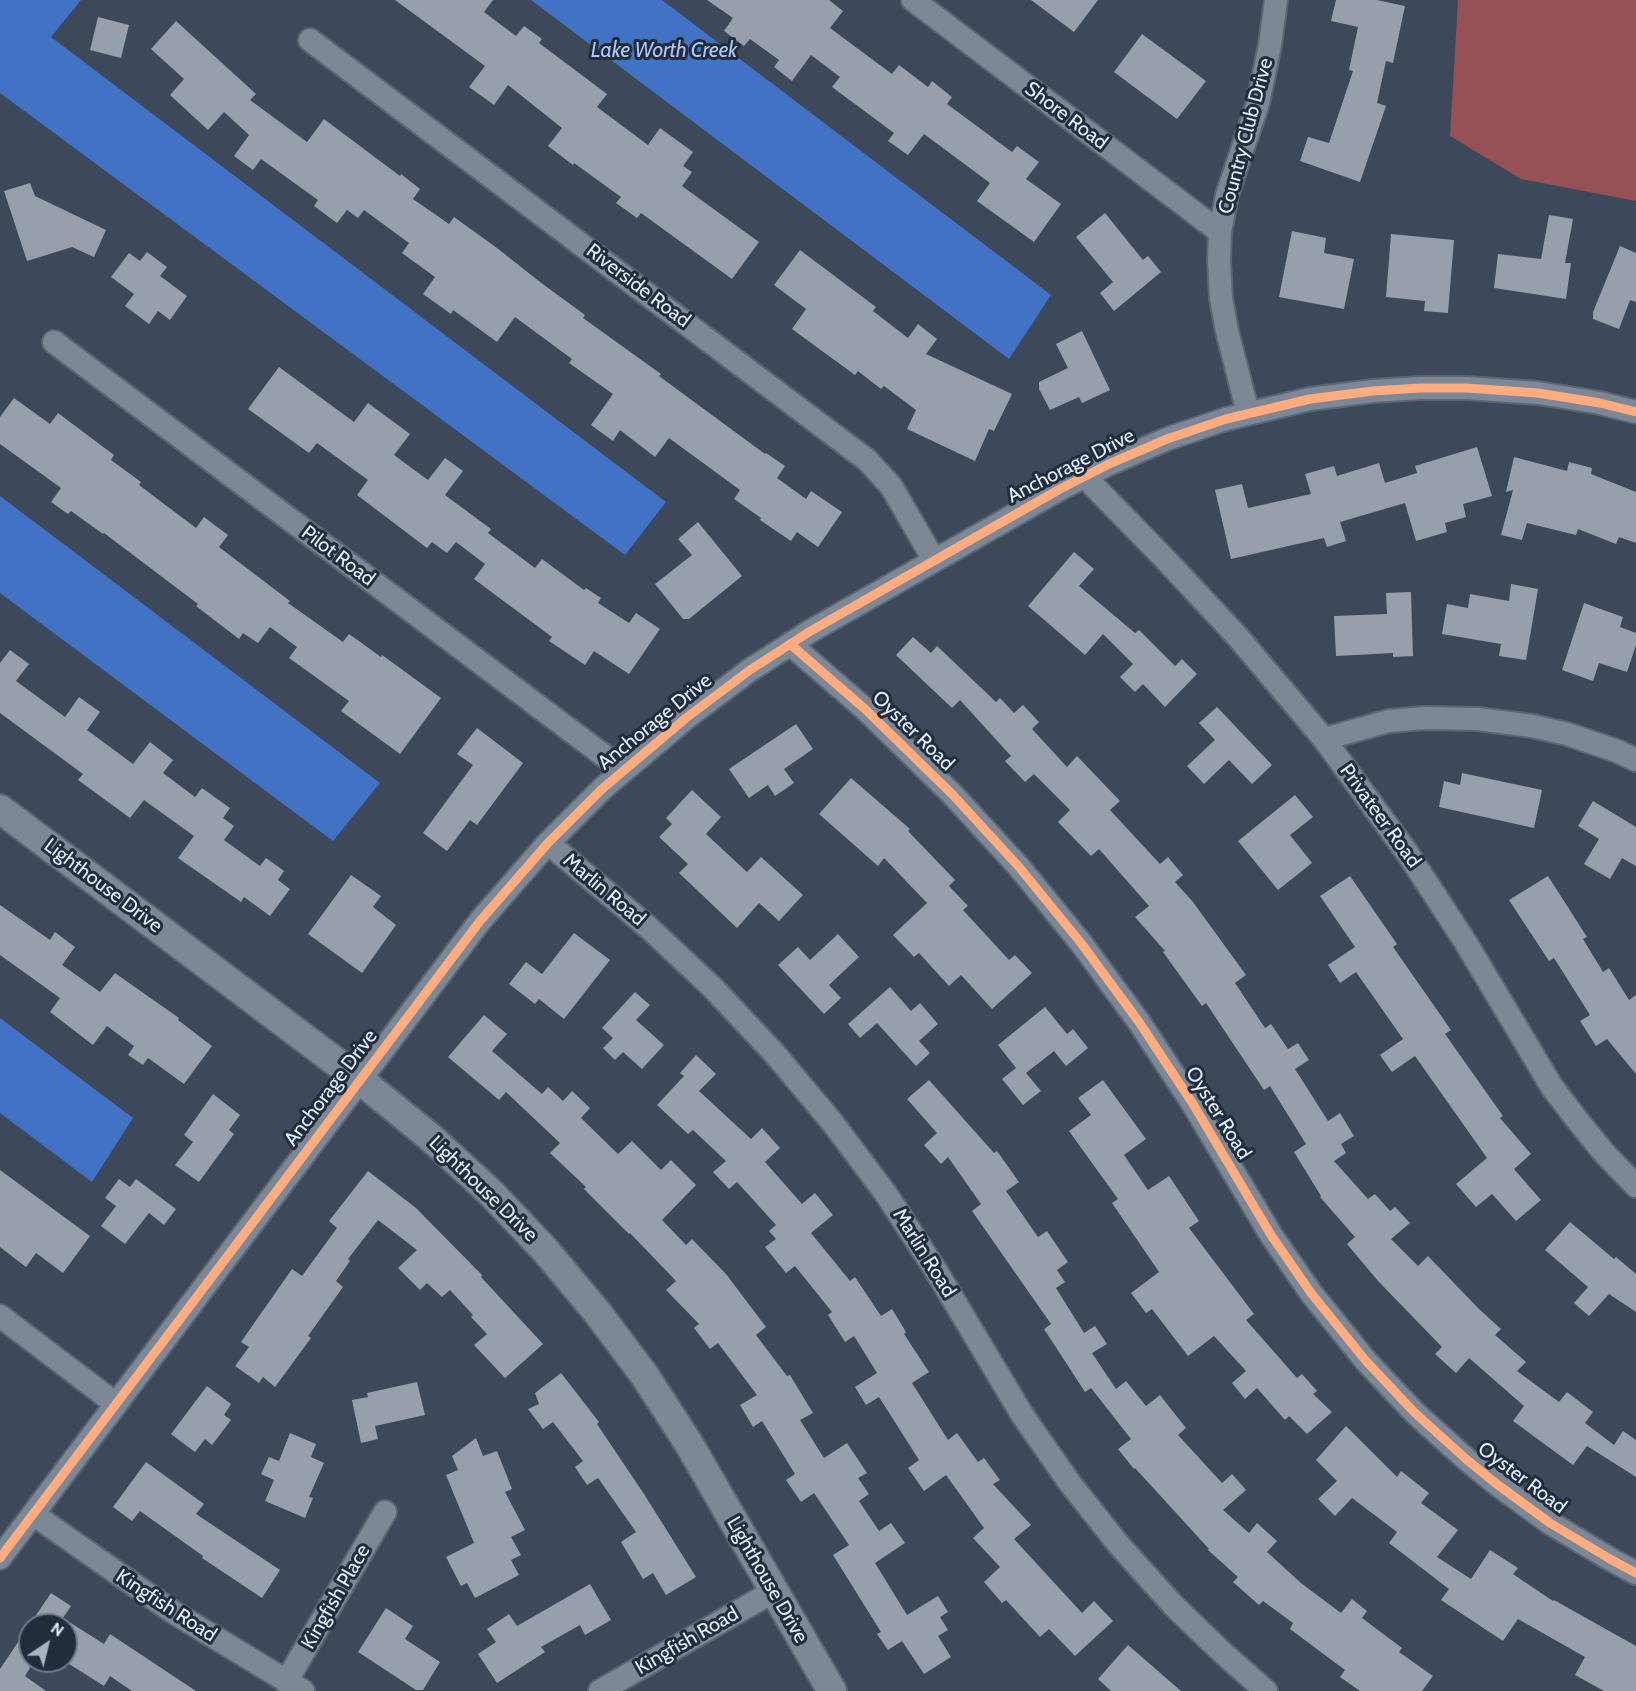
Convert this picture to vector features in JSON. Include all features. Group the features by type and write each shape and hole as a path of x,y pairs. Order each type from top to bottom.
{"street":[{"name":"Shore Road","path":"913,0 1220,232"},
{"name":"Country Club Drive","path":"1248,413 1221,298 1220,232 1227,195 1258,103 1270,45 1276,0"},
{"name":"Riverside Road","path":"310,40 867,460 891,486 934,560"},
{"name":"Pilot Road","path":"54,342 623,770"},
{"name":"Anchorage Drive","path":"0,1558 480,921 548,843 623,770 686,718 750,670 934,560 1084,477 1167,439 1226,419 1310,399 1373,391 1455,388 1538,393 1636,412"},
{"name":"Privateer Road","path":"1084,477 1237,636 1324,739 1408,854 1466,943 1552,1087 1605,1154 1636,1186"},
{"name":"Oyster Road","path":"790,644 865,710 953,795 1019,867 1081,943 1139,1022 1193,1104 1278,1245 1311,1293 1366,1361 1414,1412 1494,1482 1550,1522 1636,1573"},
{"path":"1324,739 1389,721 1425,718 1478,719 1532,726 1567,734 1636,760"},
{"name":"Lighthouse Drive","path":"0,809 360,1080 430,1137 490,1192 545,1250 597,1311 645,1376 689,1444 832,1691"},
{"name":"Marlin Road","path":"548,843 648,927 713,988 775,1054 832,1122 886,1194 935,1269 1023,1416 1069,1482 1119,1545 1173,1605 1266,1691"},
{"path":"0,1316 116,1404"},
{"name":"Kingfish Place","path":"295,1686 385,1512"},
{"name":"Kingfish Road","path":"33,1514 173,1612 295,1686"},
{"name":"Kingfish Road","path":"600,1691 774,1591"}],"shaded area":[{"path":"1458,0 1636,0 1636,201 1521,179 1450,136"}],"water":[{"path":"0,0 81,0 51,37 666,502 625,555 0,93"},
{"name":"Lake Worth Creek","path":"531,0 662,0 1051,295 1009,359"},
{"path":"0,496 380,783 333,841 0,593"},
{"path":"0,1018 133,1118 92,1182 0,1113"}],"building":[{"path":"395,0 493,0 484,12 516,36 524,26 542,39 539,43 607,94 597,107 648,145 660,128 693,152 683,166 692,172 682,186 759,242 732,279 641,213 637,218 616,203 621,197 548,146 562,128 508,85 494,105 469,87 485,66"},
{"path":"707,0 829,0 843,11 830,28 892,74 899,65 928,87 932,81 952,97 947,104 1012,152 1017,146 1039,162 1026,179 1061,204 1034,242 977,201 990,183 924,134 908,155 888,141 894,133 832,87 840,77 811,55 792,81 774,67 779,60 750,39 744,46 724,31 733,18"},
{"path":"1031,0 1098,0 1074,32"},
{"path":"1336,0 1377,0 1405,6 1393,63 1386,61 1377,103 1386,106 1360,182 1300,161 1308,137 1329,143 1353,71 1349,70 1358,27 1331,21"},
{"path":"98,17 129,25 121,58 90,50"},
{"path":"176,21 256,94 250,100 307,142 324,119 420,189 413,199 449,224 454,217 585,315 583,318 661,374 659,376 765,454 785,466 777,478 806,499 811,491 842,512 818,547 797,532 791,541 760,520 761,518 734,499 740,490 669,438 655,457 620,430 613,441 591,425 613,394 569,363 572,359 515,317 497,342 453,310 451,314 423,294 435,277 402,253 409,243 364,210 358,218 347,210 337,223 314,206 318,200 261,159 253,170 234,156 249,135 224,112 208,130 170,95 184,79 151,49"},
{"path":"1142,34 1206,81 1177,119 1114,72"},
{"path":"30,183 35,196 106,230 94,257 72,247 27,261 4,191"},
{"path":"1105,213 1143,260 1148,256 1161,272 1114,311 1100,293 1113,282 1076,237"},
{"path":"1549,215 1573,219 1565,263 1571,263 1566,299 1494,288 1498,254 1541,259"},
{"path":"1292,231 1326,238 1324,253 1354,259 1344,309 1279,297"},
{"path":"1391,234 1454,240 1448,313 1424,311 1425,301 1386,297"},
{"path":"1620,246 1636,253 1636,302 1630,300 1619,329 1593,319 1593,312"},
{"path":"800,250 876,307 873,311 908,338 918,324 937,339 926,354 1012,394 994,431 989,429 975,461 907,429 916,410 884,386 881,389 858,371 855,375 792,329 806,309 774,285"},
{"path":"147,252 167,267 160,276 187,296 170,320 158,311 149,324 125,306 134,294 111,277 129,253 140,261"},
{"path":"1082,331 1110,390 1082,403 1079,397 1050,410 1039,389 1039,382 1068,368 1056,344"},
{"path":"279,367 354,422 368,403 410,434 394,455 428,480 445,458 463,471 445,495 491,529 488,533 535,568 542,559 584,590 586,588 601,598 598,603 629,623 636,613 660,629 629,674 594,651 585,665 549,641 552,637 474,579 485,564 456,542 447,553 432,542 427,548 357,495 368,480 317,443 309,453 248,409"},
{"path":"14,398 50,424 58,413 114,455 111,460 141,482 139,485 196,528 204,517 228,535 219,547 290,601 288,603 343,642 349,634 441,698 400,754 341,711 349,701 289,658 297,647 270,627 258,643 243,633 239,639 196,606 198,604 104,533 71,511 68,514 51,502 61,488 0,444 0,417"},
{"path":"1477,447 1492,496 1463,504 1466,517 1445,523 1447,532 1416,541 1405,503 1340,522 1346,541 1327,547 1324,538 1231,559 1215,490 1242,484 1248,508 1311,494 1305,474 1334,466 1337,476 1379,463 1385,483 1417,473 1415,466"},
{"path":"1514,457 1567,471 1569,462 1592,468 1591,474 1636,492 1636,543 1619,537 1616,544 1578,529 1576,535 1527,523 1522,540 1501,535 1513,490 1506,492"},
{"path":"698,522 742,576 689,619 683,619 655,584 692,555 678,539"},
{"path":"1074,552 1094,569 1079,586 1135,633 1139,630 1175,666 1182,659 1197,674 1165,707 1143,684 1135,692 1120,677 1133,664 1103,634 1085,655 1028,606"},
{"path":"1511,584 1538,589 1526,660 1499,656 1501,644 1442,634 1447,604 1468,608 1470,594 1509,601"},
{"path":"1411,592 1413,656 1393,657 1393,653 1336,656 1334,616 1387,614 1386,593"},
{"path":"1584,603 1623,617 1620,627 1636,633 1636,645 1627,672 1599,663 1593,681 1562,670"},
{"path":"913,637 931,653 937,646 996,702 1000,698 1014,713 1023,705 1039,722 1032,729 1067,767 1077,756 1120,801 1110,810 1160,864 1168,857 1183,875 1175,882 1193,902 1246,975 1235,983 1265,1028 1271,1024 1288,1049 1298,1043 1309,1060 1295,1069 1328,1121 1340,1113 1354,1136 1341,1144 1346,1153 1334,1161 1368,1199 1375,1194 1390,1211 1395,1207 1410,1223 1391,1239 1418,1266 1428,1256 1501,1329 1495,1335 1526,1362 1517,1371 1559,1402 1567,1392 1593,1412 1585,1423 1614,1445 1623,1431 1636,1440 1636,1477 1587,1446 1573,1465 1513,1421 1524,1406 1469,1358 1456,1373 1435,1354 1442,1347 1378,1281 1347,1244 1355,1237 1320,1197 1294,1152 1306,1144 1270,1086 1264,1090 1206,1003 1202,1006 1163,952 1165,951 1135,917 1149,906 1099,849 1091,856 1058,822 1070,810 1034,774 1025,782 1005,761 1011,756 960,700 952,708 896,655"},
{"path":"10,650 29,664 16,681 65,717 79,697 100,712 87,730 133,764 150,742 173,760 163,773 195,797 202,788 230,808 223,818 234,826 224,840 260,866 266,858 284,871 278,880 290,889 270,916 244,897 241,902 178,858 194,836 144,800 130,818 78,780 83,774 0,713 0,663"},
{"path":"1217,707 1272,765 1252,784 1229,760 1204,784 1187,766 1215,740 1199,723"},
{"path":"796,724 813,749 784,769 794,783 775,796 768,785 749,798 729,769"},
{"path":"477,728 523,763 477,825 470,820 447,851 423,833 473,765 457,754"},
{"path":"1462,773 1542,790 1534,828 1439,807 1444,781 1460,785"},
{"path":"851,778 910,829 908,831 955,880 949,886 968,906 963,910 1009,960 1015,955 1032,973 992,1009 961,975 949,986 919,953 914,957 893,935 927,903 884,858 878,866 819,814"},
{"path":"692,790 721,817 706,834 747,872 761,857 803,895 779,921 759,903 737,928 679,873 688,864 659,837 672,824 666,818"},
{"path":"1295,795 1313,817 1290,835 1312,863 1278,890 1238,841"},
{"path":"1593,801 1636,827 1636,866 1622,858 1610,879 1584,864 1599,839 1578,826"},
{"path":"351,875 381,896 373,907 396,925 362,973 308,934"},
{"path":"1350,876 1397,944 1393,947 1451,1030 1445,1034 1503,1116 1500,1118 1531,1154 1514,1169 1541,1200 1516,1221 1492,1194 1476,1207 1456,1184 1487,1158 1415,1056 1392,1072 1380,1055 1403,1039 1356,972 1340,983 1328,965 1355,947 1320,896"},
{"path":"1548,876 1587,937 1583,939 1603,972 1609,968 1629,1000 1636,995 1636,1074 1607,1039 1596,1046 1580,1021 1590,1015 1554,958 1549,961 1509,900"},
{"path":"0,905 50,940 55,932 75,947 62,965 100,992 115,973 179,1018 178,1020 212,1046 184,1084 148,1058 143,1065 128,1055 134,1046 107,1026 93,1045 50,1012 60,998 0,955"},
{"path":"574,933 610,960 564,1019 539,999 535,1004 509,984 526,962 542,974"},
{"path":"838,934 859,957 829,985 841,998 824,1014 778,965 798,947 810,960"},
{"path":"890,987 911,1011 920,1003 938,1024 919,1041 930,1053 916,1066 877,1023 860,1038 848,1024"},
{"path":"635,992 650,1005 636,1020 664,1045 642,1069 623,1052 615,1060 603,1048 613,1038 602,1028"},
{"path":"1045,1007 1067,1034 1073,1029 1088,1048 1066,1066 1054,1051 1026,1073 1041,1091 1023,1105 1002,1079 1016,1068 998,1045"},
{"path":"484,1015 507,1034 492,1051 542,1094 548,1087 563,1101 572,1091 590,1108 581,1118 618,1154 632,1141 661,1170 671,1160 696,1185 662,1220 686,1245 692,1239 726,1274 766,1327 756,1335 787,1376 790,1375 813,1413 800,1420 824,1458 847,1443 867,1473 858,1478 869,1494 859,1501 879,1531 891,1523 905,1543 875,1563 907,1615 938,1596 948,1612 940,1617 948,1630 938,1636 951,1657 924,1674 902,1641 888,1650 877,1634 881,1632 833,1555 849,1545 814,1493 801,1502 786,1480 795,1474 762,1421 753,1427 740,1405 757,1395 718,1343 710,1349 694,1328 699,1324 666,1290 676,1281 584,1189 586,1187 550,1153 560,1143 506,1092 499,1100 448,1057"},
{"path":"696,1055 716,1074 699,1091 751,1139 762,1128 780,1148 765,1162 802,1204 815,1193 833,1215 811,1233 850,1281 855,1277 881,1316 892,1309 906,1332 904,1334 929,1372 912,1383 948,1440 957,1433 978,1462 984,1458 1000,1480 993,1484 1031,1525 1014,1539 1082,1613 1094,1601 1113,1621 1075,1656 1049,1629 1040,1637 1006,1600 1002,1603 984,1582 1000,1567 973,1538 984,1528 946,1475 924,1491 908,1468 919,1460 879,1397 866,1405 855,1387 877,1373 854,1336 845,1342 828,1315 832,1312 795,1266 786,1273 765,1247 776,1239 769,1231 776,1225 737,1182 729,1189 713,1172 726,1161 693,1130 688,1134 657,1105 684,1076 680,1073"},
{"path":"929,1080 994,1153 997,1151 1019,1182 1006,1191 1038,1237 1047,1231 1068,1262 1057,1270 1065,1282 1056,1288 1084,1333 1095,1326 1107,1344 1092,1353 1116,1389 1126,1381 1146,1406 1160,1395 1186,1428 1178,1435 1222,1483 1232,1474 1246,1490 1223,1510 1249,1533 1257,1523 1277,1541 1267,1552 1301,1583 1341,1613 1352,1599 1367,1611 1362,1618 1402,1648 1399,1652 1433,1676 1422,1691 1360,1691 1340,1677 1345,1670 1290,1629 1293,1623 1263,1601 1259,1605 1233,1582 1238,1577 1208,1550 1134,1469 1118,1449 1131,1439 1091,1388 1085,1392 1044,1329 1051,1324 972,1211 981,1204 948,1157 941,1164 924,1145 937,1133 907,1099"},
{"path":"1103,1080 1146,1139 1124,1155 1148,1190 1169,1176 1199,1221 1189,1228 1254,1314 1246,1320 1297,1378 1302,1374 1317,1391 1313,1394 1332,1412 1307,1434 1289,1416 1285,1420 1257,1388 1245,1399 1232,1383 1246,1371 1214,1336 1188,1356 1152,1309 1146,1313 1131,1293 1159,1272 1112,1203 1118,1199 1069,1131 1091,1115 1078,1098"},
{"path":"213,1094 240,1115 229,1130 234,1134 199,1182 175,1165 193,1142 184,1135"},
{"path":"0,1170 90,1236 63,1273 36,1253 26,1267 0,1247"},
{"path":"368,1171 416,1208 482,1275 481,1277 543,1344 505,1378 474,1345 487,1334 471,1317 473,1315 450,1290 442,1297 427,1283 420,1290 398,1268 417,1250 378,1220 348,1259 350,1261 336,1281 343,1287 308,1336 311,1338 275,1387 263,1377 259,1383 235,1366 249,1347 241,1342 292,1269 302,1276 337,1228 329,1221"},
{"path":"119,1179 130,1187 136,1179 176,1209 164,1225 149,1213 125,1244 101,1226 116,1206 105,1198"},
{"path":"1570,1222 1614,1259 1616,1257 1636,1274 1636,1312 1609,1294 1589,1316 1574,1303 1588,1287 1545,1250"},
{"path":"561,1373 599,1422 597,1424 696,1577 666,1595 653,1573 643,1579 621,1542 636,1532 598,1478 587,1485 575,1467 583,1461 553,1422 543,1429 528,1409 539,1404 535,1393"},
{"path":"417,1382 425,1415 375,1426 378,1439 361,1443 352,1400 368,1397 367,1393"},
{"path":"207,1386 231,1404 224,1415 231,1420 212,1445 205,1439 195,1452 171,1434"},
{"path":"1346,1426 1397,1477 1401,1471 1429,1493 1421,1503 1458,1530 1437,1557 1471,1579 1490,1550 1518,1568 1513,1574 1553,1601 1636,1646 1636,1691 1604,1691 1575,1675 1585,1657 1518,1619 1503,1641 1441,1600 1449,1589 1389,1543 1397,1532 1352,1498 1335,1516 1318,1499 1337,1481 1316,1460"},
{"path":"290,1433 316,1444 311,1457 324,1463 309,1497 313,1498 305,1518 265,1501 274,1480 261,1474 269,1457 279,1461"},
{"path":"476,1438 483,1456 497,1451 512,1489 505,1492 525,1530 511,1537 521,1555 511,1560 519,1575 475,1598 467,1583 461,1586 446,1557 474,1543 446,1475 458,1470 452,1456"},
{"path":"146,1462 204,1504 196,1514 280,1570 262,1598 202,1558 203,1556 140,1511 132,1521 113,1507"},
{"path":"590,1584 611,1620 585,1635 580,1625 541,1647 545,1652 497,1683 478,1654 496,1642 487,1629 509,1614 517,1626"},
{"path":"51,1593 71,1606 66,1613 38,1613"},
{"path":"386,1608 413,1626 405,1639 440,1662 423,1690 416,1690 358,1652"},
{"path":"78,1628 104,1644 110,1634 196,1691 132,1691 110,1676 104,1686 78,1670"},
{"path":"18,1642 18,1673 27,1673 25,1676 46,1691 0,1691 0,1669"},
{"path":"1128,1645 1181,1691 1111,1691 1098,1679"}],"cycle path":[{"path":"0,1558 480,921 548,843 602,789 686,718 750,670 809,632 1060,489 1109,464 1167,439 1226,419 1310,399 1420,388 1467,388 1538,393 1600,403 1636,412"},
{"path":"790,644 865,709 953,795 1019,867 1081,943 1139,1022 1193,1104 1271,1235 1311,1293 1366,1361 1414,1412 1494,1482 1550,1523 1636,1573"}]}
